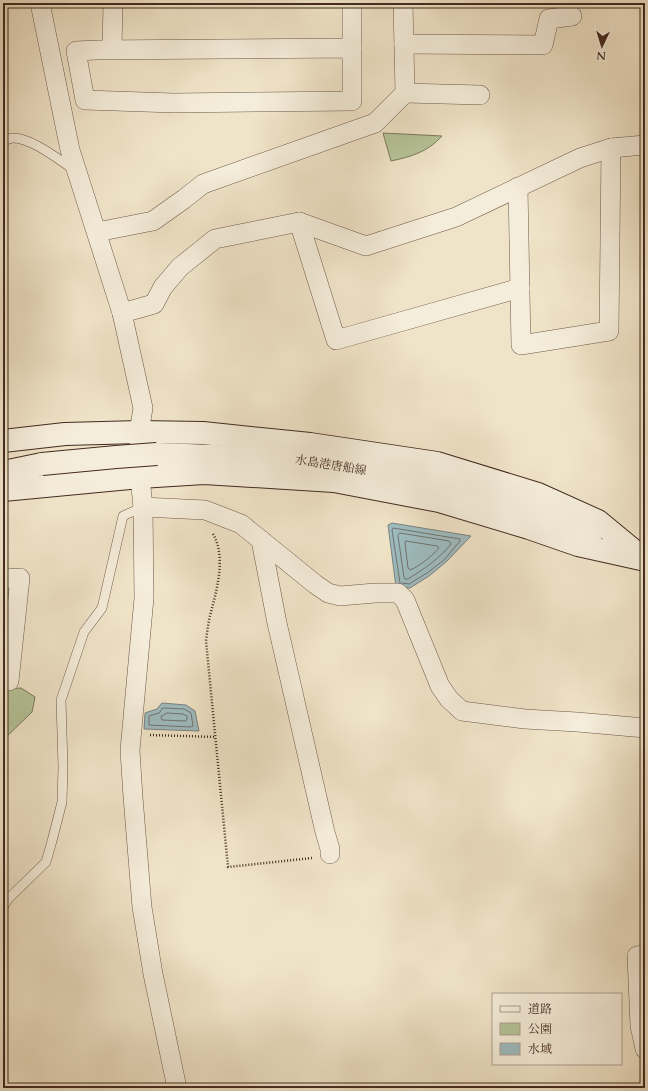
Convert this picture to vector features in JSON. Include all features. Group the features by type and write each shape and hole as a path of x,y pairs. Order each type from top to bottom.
{"main road":[{"path":"3,441 65,434 139,432 204,433 310,444 437,463 538,494 598,520 644,560"},
{"name":"水島港唐船線","path":"3,472 42,464 157,454 301,460 436,482 530,510 588,531 644,560"},
{"path":"3,490 140,477 204,473 334,481 439,501 529,528 578,545 644,560"}],"street":[{"path":"40,3 70,150 122,313 143,408 139,432 140,477 144,507 144,598 130,750 132,797 142,907 153,974 177,1088"},
{"path":"112,50 113,3"},
{"path":"352,3 352,48 352,101 174,103 84,100 76,51 352,48"},
{"path":"97,232 153,220 203,184 375,123 405,93 403,3"},
{"path":"404,44 542,45 549,19 572,16"},
{"path":"405,93 480,95"},
{"path":"122,313 154,304 163,287 180,267 215,239 299,222 366,246 456,217 580,158 611,148 645,145"},
{"path":"518,187 521,344 609,332 611,148"},
{"path":"299,222 336,340 520,288"},
{"path":"144,507 205,510 241,524 328,593 340,596 398,593 405,600 440,686 449,699 462,711 525,719 645,728"},
{"path":"261,540 275,615 330,854"},
{"path":"3,579 20,578 8,650 9,681"},
{"path":"645,956 637,956 645,1049"}],"lane":[{"path":"3,141 13,138 28,141 49,152 78,173"},
{"path":"3,907 8,899 46,862 62,802 63,767 61,700 84,632 102,608 123,516 144,507"}],"path":[{"path":"213,534 217,541 219,553 219,577 216,596 209,618 206,641 228,867 320,858 330,854"},
{"path":"131,734 216,737"}],"green space":[{"path":"383,133 442,136 437,142 425,150 405,158 391,161"},
{"path":"21,688 35,697 32,712 3,740 3,689"}],"water":[{"path":"392,523 471,536 446,562 429,576 410,588 396,587 388,525"},
{"path":"162,703 186,705 195,711 199,731 144,729 145,713 157,709"}]}
